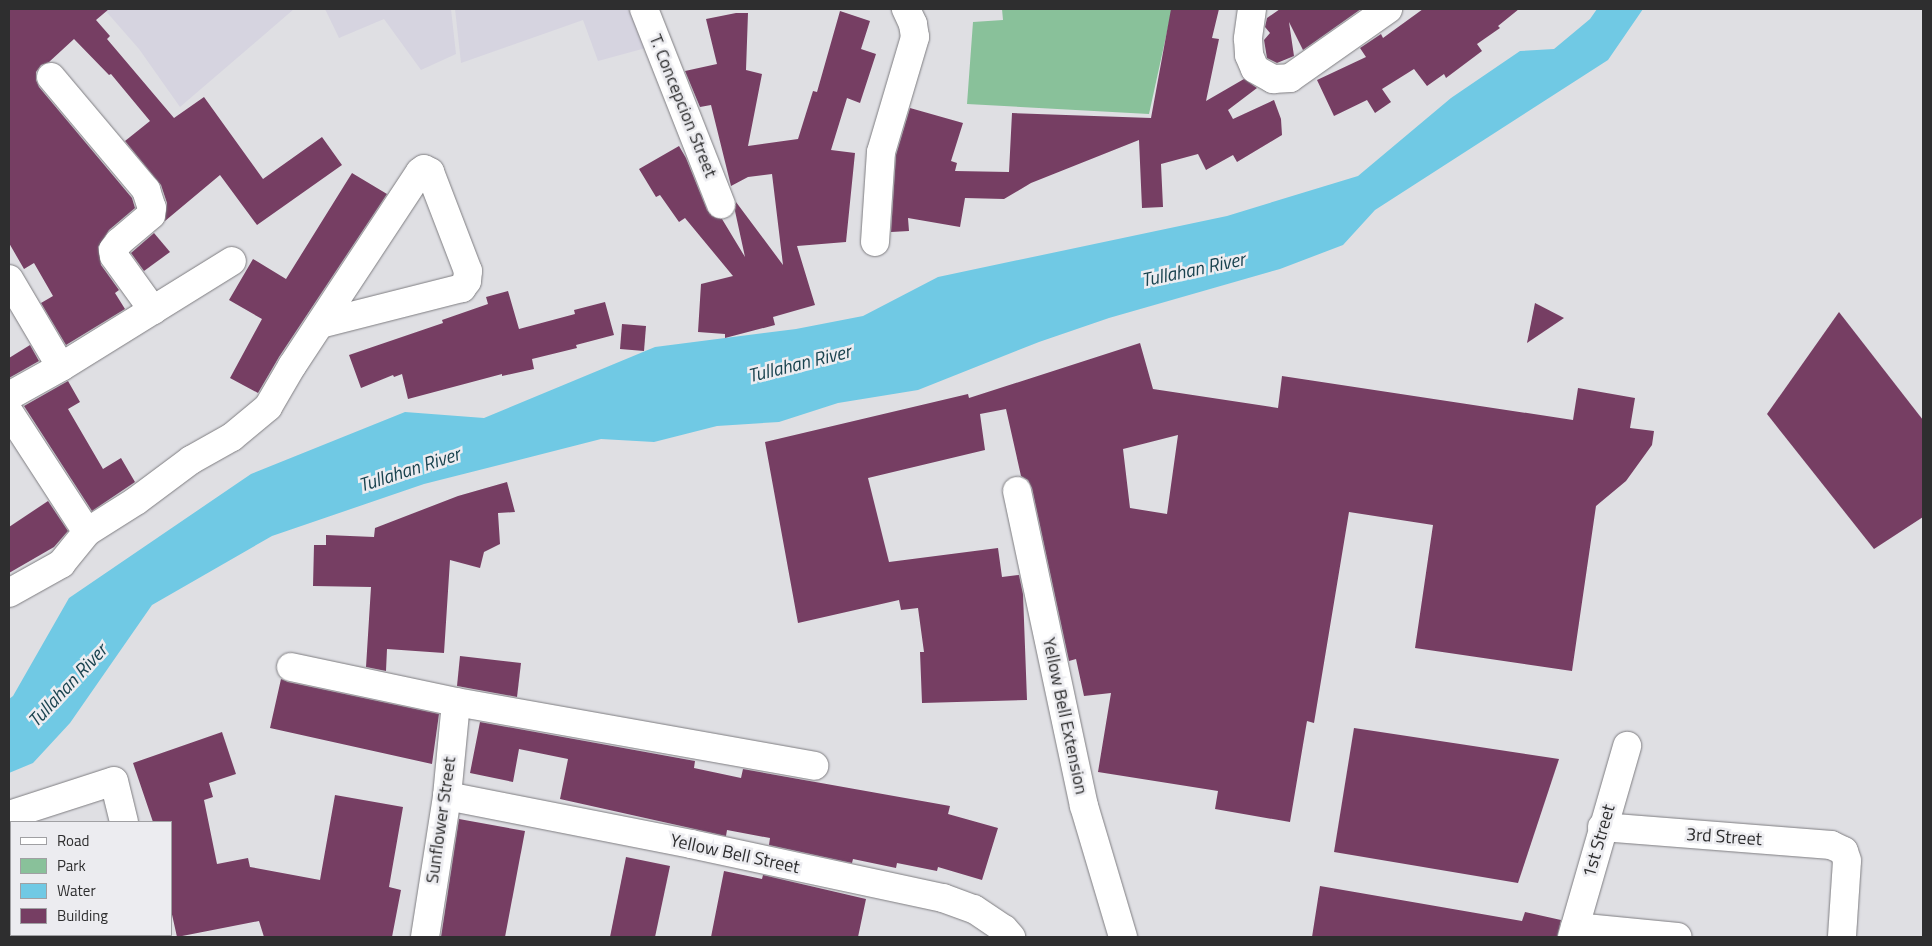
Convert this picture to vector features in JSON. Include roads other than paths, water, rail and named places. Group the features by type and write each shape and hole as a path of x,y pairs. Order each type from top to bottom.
{"street":[{"name":"T. Concepcion Street","path":"644,9 721,204"},
{"path":"876,242 880,152 914,36 913,24 906,9"},
{"path":"1252,9 1248,39 1249,55 1255,69 1273,79 1290,78 1388,9"},
{"path":"51,76 146,190 152,208 151,215 119,242 113,250 114,256 153,310"},
{"path":"9,593 61,564 87,532 136,502 192,460 232,436 268,407 320,324 420,172 424,169 430,172 468,271 467,280 462,288 320,324"},
{"path":"9,396 61,367 232,261"},
{"path":"9,279 61,367"},
{"path":"9,412 87,532"},
{"name":"Yellow Bell Extension","path":"1017,491 1084,806 1123,937"},
{"path":"291,667 456,702 814,766"},
{"name":"Sunflower Street","path":"425,937 447,796 456,702"},
{"name":"1st Street","path":"1573,932 1627,746"},
{"path":"9,815 114,781 124,821"},
{"name":"Yellow Bell Street","path":"447,796 691,844 943,898 974,908 1004,929 1011,937"},
{"name":"3rd Street","path":"1602,827 1831,845 1844,851 1848,861 1842,937"},
{"path":"1573,932 1678,937"}],"water":[{"name":"Tullahan River","path":"1597,9 1643,9 1608,60 1375,210 1343,245 1280,269 1109,318 1039,342 918,390 838,403 779,422 717,426 654,442 601,439 424,484 272,536 152,605 70,723 33,763 9,773 9,699 13,696 69,598 251,474 405,412 484,418 655,347 796,329 863,316 938,277 1227,216 1358,176 1451,98 1520,51 1554,49 1590,19"}]}
